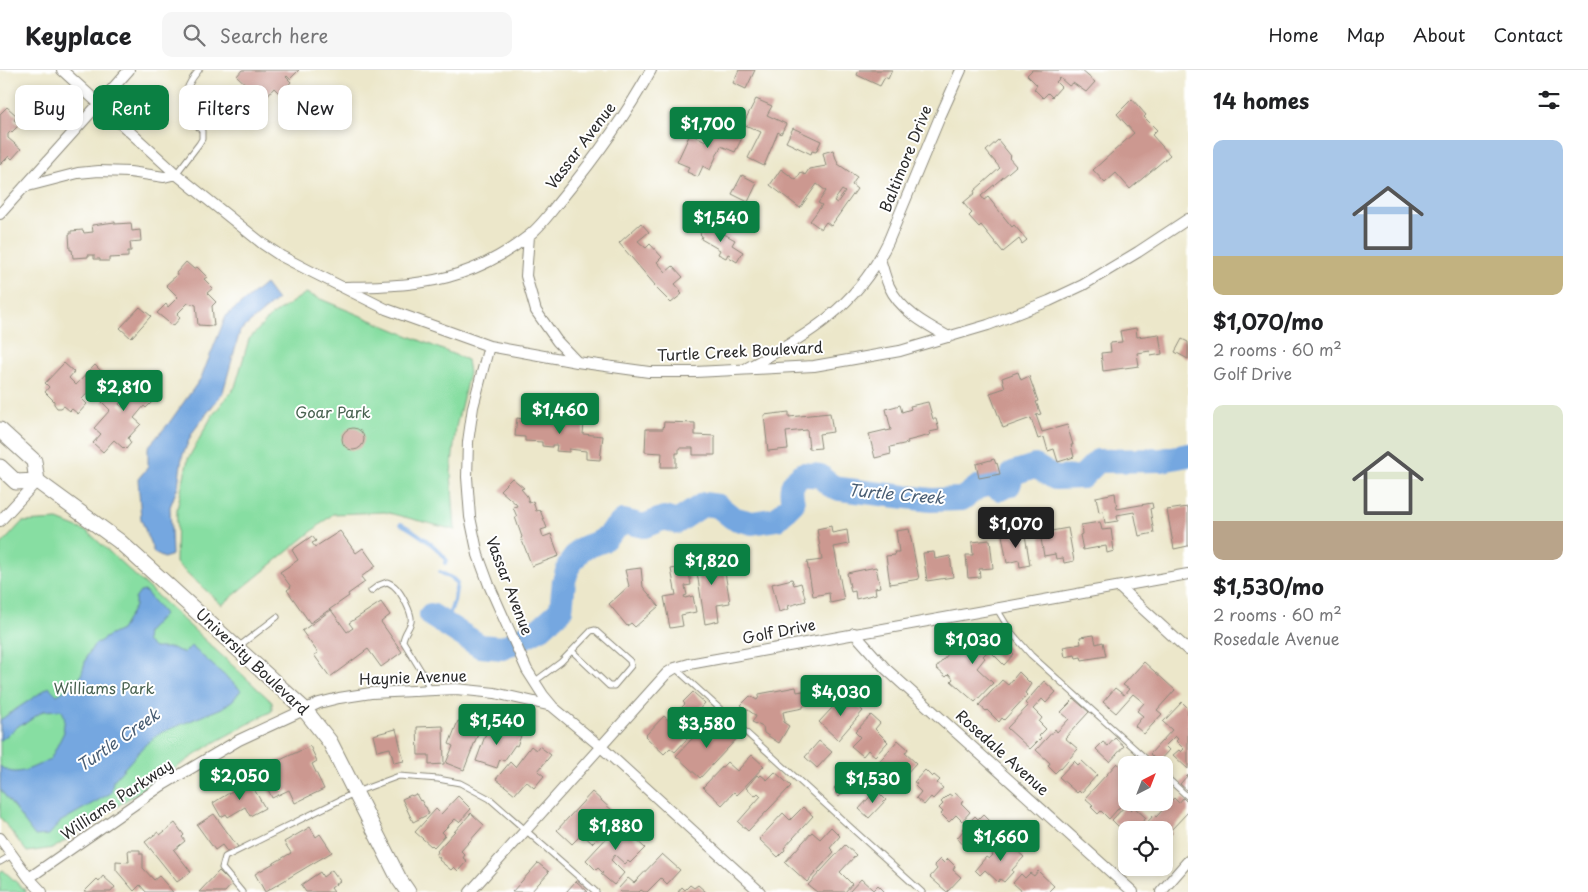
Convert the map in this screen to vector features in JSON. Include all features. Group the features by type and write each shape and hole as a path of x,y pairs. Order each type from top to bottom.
{"street":[{"name":"Turtle Creek Boulevard","path":"62,70 93,98"},
{"path":"116,85 129,70"},
{"name":"Vassar Avenue","path":"344,287 420,284 462,273 496,258 529,236 597,155 651,70"},
{"name":"Baltimore Drive","path":"742,370 790,345 814,329 840,308 860,287 880,259 888,242 938,119 961,70"},
{"path":"0,214 93,111"},
{"name":"Turtle Creek Boulevard","path":"128,130 176,174 263,244 281,256 386,309 489,346 577,362 649,372 814,366 900,351 988,325 1083,285 1188,219"},
{"path":"24,187 78,173 99,171 130,172 164,177 176,174"},
{"path":"529,236 526,276 536,310 557,341 577,362"},
{"path":"880,259 890,288 903,305 916,318 949,337"},
{"name":"Vassar Avenue","path":"489,346 473,407 468,442 467,477 470,516 478,555 503,616 534,682 553,707 600,746"},
{"path":"0,430 34,461 37,481"},
{"path":"0,467 16,482 37,481"},
{"path":"0,522 37,481"},
{"name":"University Boulevard","path":"37,481 119,541 304,709 330,742 399,879 408,892"},
{"name":"Golf Drive","path":"470,892 600,746 667,673 675,668 854,633 1188,574"},
{"path":"1119,587 1188,650"},
{"name":"Rosedale Avenue","path":"854,633 886,668 1133,892"},
{"name":"Haynie Avenue","path":"304,709 339,698 371,693 456,689 495,693 553,707"},
{"name":"Williams Parkway","path":"29,878 161,786 239,740 304,709"},
{"path":"600,746 760,892"},
{"path":"0,838 29,878 42,892"},
{"path":"1161,892 1188,861"}],"lane":[{"path":"176,174 202,138 202,131 193,122 188,112 184,95 199,70"},
{"path":"370,591 387,582 394,585 411,615 411,621 404,634 403,641 424,674 430,690"},
{"path":"997,608 1011,632 1031,655 1143,756"},
{"path":"238,648 276,617"},
{"path":"534,682 561,662 590,631 595,630 630,661 632,666 614,686 610,686 572,651"},
{"path":"675,668 922,892"},
{"path":"242,892 222,868 225,857 356,792 399,776 460,783 490,799 596,892"},
{"path":"1173,783 1188,797"},
{"path":"0,862 12,854"}],"green space":[{"name":"Goar Park","path":"306,293 467,360 469,373 456,427 451,473 455,530 385,512 333,514 222,605 176,563 177,509 188,459 212,416 235,387 249,339 271,316"},
{"name":"Williams Park","path":"58,520 88,532 272,702 272,711 215,742 54,848 27,852 0,817 0,546 22,522"},
{"path":"3,870 27,892 0,892 0,872"}],"water":[{"path":"265,284 277,300 240,331 223,392 192,433 182,457 178,486 170,507 172,555 164,558 154,553 141,519 138,479 148,467 148,447 169,423 201,378 226,316"},
{"path":"145,591 164,614 147,632 146,641 154,648 172,648 184,653 191,646 241,690 233,700 222,708 160,733 145,745 113,781 111,793 60,822 49,835 35,836 0,789 0,766 12,772 18,772 50,760 64,732 64,716 61,710 43,711 26,723 21,724 0,741 0,720 49,687 57,695 79,682 87,656 94,645 121,630 135,606 135,599 140,592"}],"building":[{"path":"242,70 299,70 290,79 286,77 291,82 288,85 278,85 278,92 274,88 268,95 268,85 247,85 237,76"},
{"path":"739,70 755,70 746,89 733,83"},
{"path":"859,70 892,70 888,79 885,77 880,86 857,75"},
{"path":"1032,70 1081,70 1095,82 1086,92 1073,83 1069,86 1060,78 1056,82 1061,87 1052,97 1048,93 1043,98 1034,89 1037,85 1027,75"},
{"path":"756,99 772,106 767,115 786,124 781,134 778,132 764,166 748,158 761,132 743,124"},
{"path":"1132,99 1146,115 1144,117 1157,130 1152,135 1170,155 1130,189 1116,173 1105,183 1093,170 1134,133 1117,114"},
{"path":"7,107 15,114 15,129 8,134 8,138 21,149 12,159 9,156 0,165 0,114"},
{"path":"716,123 743,136 735,152 721,146 710,170 703,166 698,177 687,172 689,167 677,162 690,134 706,141"},
{"path":"793,128 821,141 816,152 812,151 811,154 786,142"},
{"path":"998,140 1011,156 1009,158 1016,166 981,196 984,200 988,197 1012,227 1014,225 1027,240 1022,244 1019,239 1003,252 981,225 979,227 969,216 972,213 963,203 1000,168 986,151"},
{"path":"833,150 838,164 857,177 852,185 857,189 831,226 826,222 821,229 810,221 822,205 818,203 826,191 817,184 800,208 770,185 781,169 796,180 801,172 805,175 809,169 826,166 823,153","holes":["842,190 845,192 837,203 834,201"]},
{"path":"742,175 757,183 748,202 732,194"},
{"path":"115,222 115,224 131,223 132,231 140,230 141,241 130,242 131,251 128,251 128,257 109,258 109,261 94,259 94,255 73,258 72,250 70,250 69,234 71,234 71,231 83,230 84,233 93,232 92,225"},
{"path":"641,223 649,232 638,241 646,248 650,244 662,257 657,262 666,272 673,266 683,277 675,284 682,294 671,303 654,286 619,243"},
{"path":"708,225 735,240 732,245 743,252 737,262 729,257 730,255 728,254 726,258 718,254 720,250 701,239 702,236 700,234"},
{"path":"186,262 194,269 197,267 207,277 204,279 213,288 207,293 216,302 212,306 214,326 198,325 196,305 188,303 177,314 180,318 173,326 157,313 166,304 168,307 178,297 166,285 177,275 176,273"},
{"path":"140,307 151,316 131,338 120,328"},
{"path":"1136,328 1137,337 1159,334 1162,354 1151,356 1150,351 1137,353 1139,366 1103,371 1101,353 1111,352 1110,343 1122,342 1120,331"},
{"path":"1182,339 1188,342 1188,359 1175,352"},
{"path":"64,363 74,372 69,378 76,385 95,365 103,373 95,382 97,383 82,399 87,404 78,414 64,406 57,408 54,401 45,392 49,387 45,383"},
{"path":"1018,372 1021,380 1029,376 1038,401 1036,402 1041,414 1036,415 1042,432 1067,425 1073,445 1071,445 1074,457 1058,462 1054,449 1048,451 1044,437 1038,439 1031,418 1003,428 990,393 1005,388 1002,378"},
{"path":"141,374 158,390 151,398 154,400 146,408 144,406 134,418 141,424 128,438 131,443 126,449 114,440 103,452 93,443 101,434 94,428 110,410 102,402 125,376 130,381 133,378 136,380","holes":["127,395 133,400 125,409 119,404"]},
{"path":"928,402 933,419 936,419 939,430 929,432 930,435 907,441 908,443 890,447 891,454 875,458 869,434 891,430 886,409 900,405 902,412 911,409 910,406"},
{"path":"789,412 789,417 830,413 833,432 819,434 821,448 809,449 807,430 786,432 788,449 768,451 764,415"},
{"path":"529,414 572,418 571,422 584,423 583,434 603,436 600,460 586,459 586,451 569,449 569,452 556,451 557,445 552,445 552,447 542,446 542,442 525,441 525,437 515,436 517,418 528,420"},
{"path":"664,422 695,423 695,435 715,436 715,455 693,455 693,448 679,448 679,453 676,453 676,467 661,467 662,453 645,452 646,429 663,429"},
{"path":"353,428 361,431 364,439 361,447 353,450 345,447 342,439 345,431"},
{"path":"994,459 1000,474 979,478 976,464"},
{"path":"512,478 524,488 521,489 527,496 529,503 533,501 536,511 540,510 547,528 541,530 543,537 551,534 559,556 532,566 515,517 517,517 513,507 517,506 500,490"},
{"path":"1115,493 1117,509 1152,503 1153,508 1150,509 1154,533 1139,536 1134,512 1117,515 1118,521 1105,523 1103,511 1099,512 1096,497"},
{"path":"1188,507 1188,546 1174,549 1167,510"},
{"path":"1100,522 1102,530 1111,529 1114,551 1107,553 1106,546 1083,550 1080,535 1082,534 1081,525"},
{"path":"831,526 832,533 847,530 849,544 834,547 844,600 830,603 829,593 813,596 807,562 822,560 817,529"},
{"path":"1068,528 1074,561 1064,563 1063,558 1056,559 1055,554 1044,556 1040,533"},
{"path":"909,529 919,579 890,584 886,556 895,555 894,552 899,552 896,531"},
{"path":"340,531 356,553 363,548 376,566 361,577 365,582 348,594 349,596 310,623 287,590 291,587 280,572 298,560 292,550 312,536 316,541 312,543 315,547"},
{"path":"1014,533 1015,537 1025,535 1030,565 1020,567 1019,560 1007,563 1002,535"},
{"path":"990,540 993,568 979,569 980,577 968,578 966,555 973,555 972,542"},
{"path":"934,552 935,559 950,556 953,577 927,581 923,553"},
{"path":"722,554 730,603 717,605 719,621 705,624 695,559"},
{"path":"688,566 691,585 685,586 687,595 684,596 685,598 693,596 696,612 681,615 683,626 670,628 664,597 676,595 671,569"},
{"path":"876,567 880,587 875,588 876,594 856,599 855,591 851,592 847,573"},
{"path":"641,568 643,587 659,606 635,627 631,623 627,626 609,604 629,586 625,570"},
{"path":"792,579 794,585 801,583 806,601 788,606 789,609 779,612 772,584"},
{"path":"381,602 390,615 381,622 402,652 381,667 368,649 330,677 314,655 318,653 302,631 331,610 347,632 353,628 349,623"},
{"path":"991,633 1014,654 1004,665 989,650 983,656 985,658 977,668 993,683 975,702 951,681 953,679 949,674 946,677 936,668 956,645 965,653 983,634 985,636"},
{"path":"1094,635 1096,644 1103,642 1106,656 1082,660 1081,657 1076,658 1075,655 1065,657 1063,647 1081,644 1080,637"},
{"path":"1144,662 1175,690 1157,710 1162,714 1144,734 1135,726 1143,716 1137,711 1144,703 1133,694 1116,713 1103,702 1115,688 1124,695 1129,689 1123,685"},
{"path":"1019,672 1031,684 1025,693 1027,695 1004,720 1002,718 999,722 979,705 1002,680 1008,685"},
{"path":"1044,681 1056,692 1046,703 1042,699 1033,709 1042,718 1039,722 1046,729 1039,736 1041,738 1030,749 1007,728 1028,706 1025,703"},
{"path":"796,687 797,692 814,689 816,703 783,712 785,722 783,722 789,726 779,743 764,733 763,727 752,722 756,717 755,715 741,705 750,696 757,700 759,694"},
{"path":"693,692 705,703 684,722 675,714"},
{"path":"845,694 863,711 838,740 819,722"},
{"path":"1074,699 1089,712 1065,738 1078,749 1055,773 1048,766 1050,763 1036,750 1055,729 1057,732 1069,719 1061,712"},
{"path":"1182,702 1188,708 1188,769 1173,755 1179,750 1181,752 1184,749 1176,741 1178,739 1175,736 1165,746 1169,750 1164,756 1152,756 1150,754 1172,730 1163,722"},
{"path":"871,715 880,723 875,729 888,742 875,756 868,750 863,756 851,746 860,737 855,732"},
{"path":"664,716 688,738 675,752 670,748 664,754 645,736"},
{"path":"458,721 470,726 471,722 481,726 464,770 446,763 453,746 449,744"},
{"path":"731,724 742,733 700,778 676,756 702,728 712,737 718,732 720,735"},
{"path":"489,725 521,736 517,746 515,745 504,761 500,759 497,768 476,761"},
{"path":"443,726 444,764 429,765 429,755 418,755 417,727"},
{"path":"396,729 404,761 394,763 390,748 377,751 373,735"},
{"path":"1115,738 1124,746 1110,762 1096,749 1103,742 1108,746"},
{"path":"898,740 908,749 905,753 916,763 905,775 902,773 894,782 876,765"},
{"path":"819,741 832,752 817,768 805,757"},
{"path":"310,746 317,761 312,764 324,789 295,803 289,790 272,798 259,770"},
{"path":"531,746 536,750 539,746 551,755 538,771 544,776 534,788 526,781 515,794 496,779 510,762 515,767"},
{"path":"752,755 764,766 737,795 734,792 722,805 703,787 727,762 737,771"},
{"path":"1074,761 1078,765 1082,761 1097,775 1081,793 1079,791 1077,793 1059,777"},
{"path":"1118,764 1118,809 1109,819 1101,811 1098,814 1091,807 1093,805 1085,798"},
{"path":"851,768 859,776 839,797 835,793 837,791 834,788"},
{"path":"925,770 932,777 934,775 940,780 937,783 943,788 933,799 931,797 924,805 916,798 921,792 914,782"},
{"path":"775,772 791,786 748,831 738,822 761,796 758,793 755,796 746,788 757,775 759,777 761,775 767,780"},
{"path":"1188,775 1188,791 1180,784"},
{"path":"248,779 265,808 250,816 245,807 228,817 226,814 221,817 213,803"},
{"path":"876,790 886,800 869,818 859,809"},
{"path":"592,792 614,812 612,814 617,818 592,843 582,834 572,844 557,830"},
{"path":"955,793 964,801 961,803 970,812 962,821 956,815 949,822 941,814 943,812 939,808 943,804 941,802 949,794 952,796"},
{"path":"416,794 429,814 413,822 402,799"},
{"path":"458,796 471,809 459,822 455,819 442,832 445,835 434,847 431,846 415,832 436,809 441,814"},
{"path":"1183,798 1188,803 1188,812 1173,828 1173,821 1148,821 1162,811 1173,811 1173,799 1179,803"},
{"path":"803,807 813,816 778,857 759,839 783,813 790,820"},
{"path":"1120,811 1138,811 1146,818 1143,821 1118,821 1118,826 1112,820"},
{"path":"471,813 484,825 461,851 465,855 463,858 467,861 458,871 454,867 451,870 439,860 440,858 436,855 437,851"},
{"path":"214,814 238,847 228,853 222,845 215,850 197,825"},
{"path":"983,814 990,821 986,826 999,838 988,849 976,838 966,848 957,838 975,816 978,819"},
{"path":"625,818 637,829 631,835 645,848 630,863 628,861 625,864 615,855 611,860 624,873 614,885 601,874 603,873 598,868 596,870 586,860"},
{"path":"175,823 184,835 182,837 185,841 174,850 191,872 177,882 145,842 158,832 160,835"},
{"path":"310,827 316,837 320,834 332,852 265,892 255,874 291,853 284,842"},
{"path":"831,827 840,836 830,848 834,852 807,882 785,862 812,832 820,839"},
{"path":"1004,839 1024,857 1004,882 1000,879 998,882 985,870 980,875 975,870 986,857 989,859 993,855 992,853"},
{"path":"845,845 856,855 840,872 852,884 845,892 817,892 808,885"},
{"path":"128,850 140,850 140,854 143,854 143,868 154,880 159,876 173,892 146,892 140,885 134,891 116,870 116,861 129,862"},
{"path":"662,854 680,870 667,884 661,878 647,892 641,890 639,892 621,892 618,889 628,878 634,883"},
{"path":"940,859 944,863 948,859 955,866 953,870 961,877 947,892 930,877 937,869 934,865"},
{"path":"538,863 549,872 531,892 512,892"},
{"path":"332,870 340,881 331,888 334,892 306,892 301,885 320,872 323,877"},
{"path":"219,871 232,884 225,892 199,892"},
{"path":"1038,871 1054,886 1048,892 1023,892 1013,883 1021,874 1025,878 1030,873 1034,876"},
{"path":"103,876 115,887 111,892 84,892 97,879 99,881"},
{"path":"861,879 873,890 878,885 885,892 849,892"},
{"path":"576,881 588,892 566,892"},
{"path":"690,885 694,888 698,885 706,892 678,892 682,887 685,890"}],"waterway":[{"name":"Turtle Creek","path":"431,615 480,646 503,648 541,628 561,610 564,581 569,565 581,549 602,541 623,521 644,526 664,518 677,522 704,504 718,506 733,518 752,523 777,519 793,503 791,494 793,483 803,474 820,476 830,485 840,489 931,500 962,499 978,487 991,484 1000,489 1009,485 1013,473 1035,466 1055,478 1082,477 1098,461 1162,460 1188,455"},
{"path":"401,524 432,545 443,555 446,560 445,563"},
{"path":"440,572 457,583 454,601 446,624"}]}
